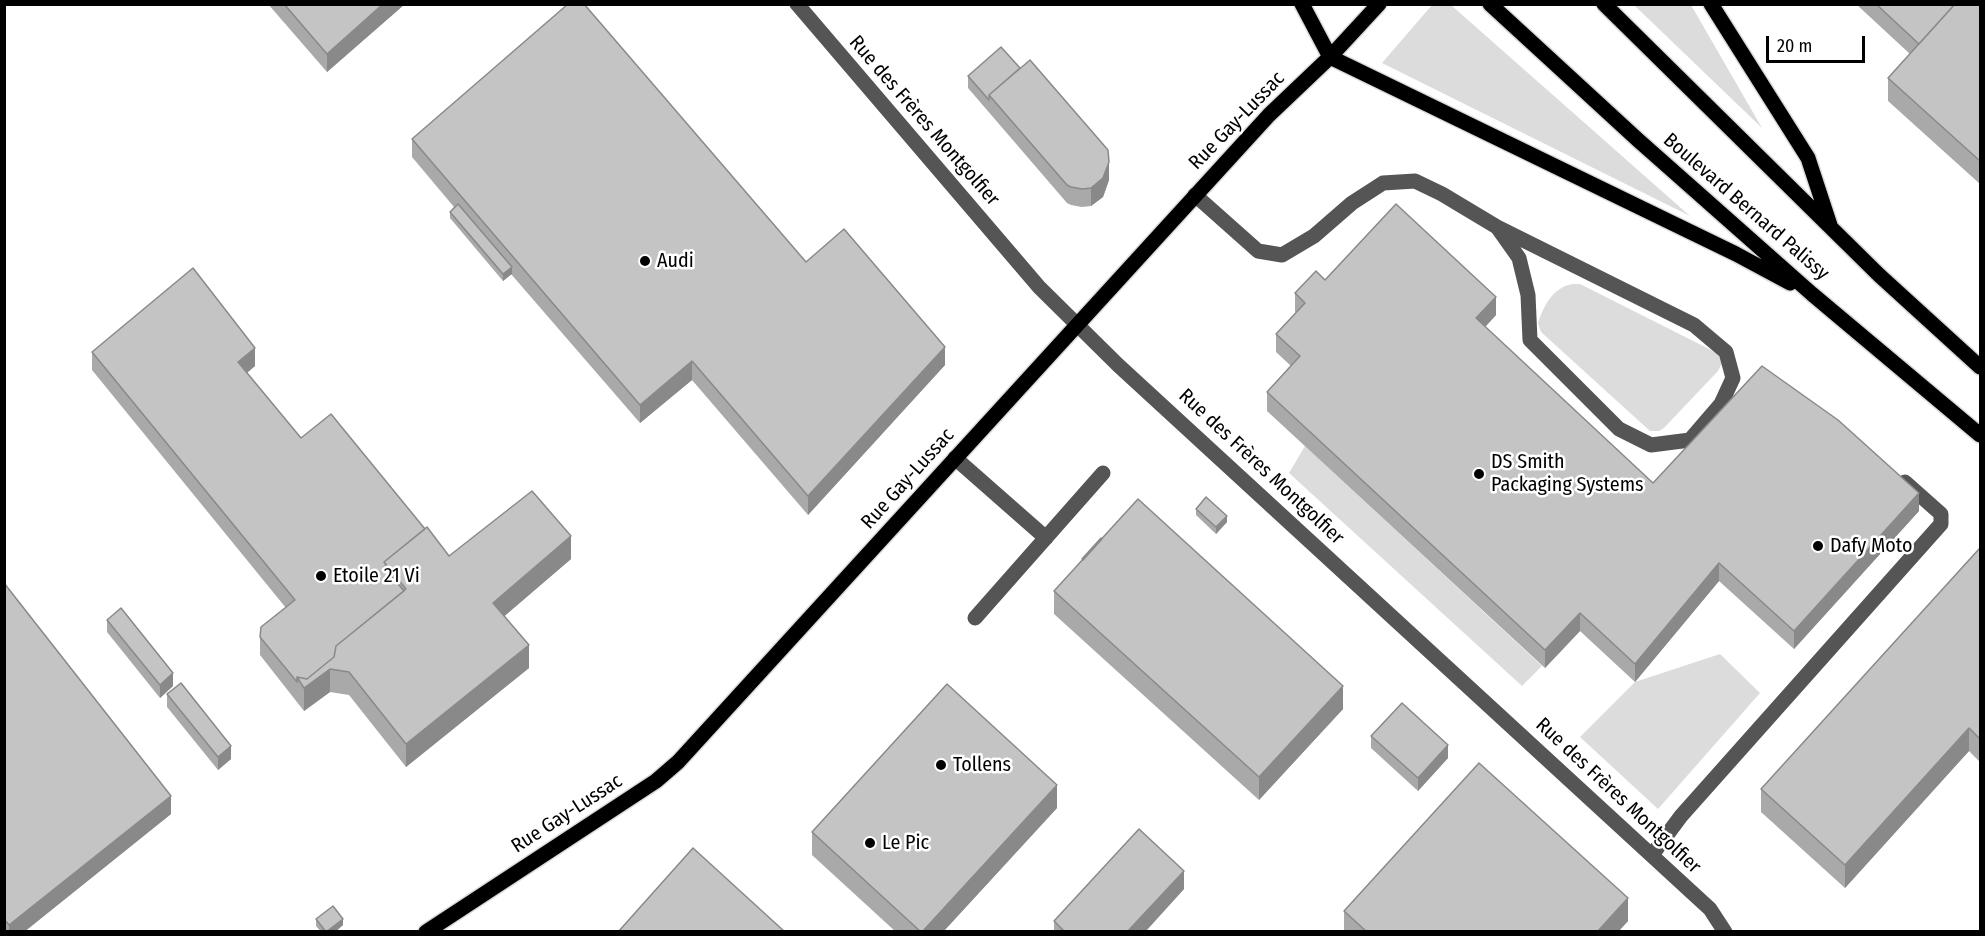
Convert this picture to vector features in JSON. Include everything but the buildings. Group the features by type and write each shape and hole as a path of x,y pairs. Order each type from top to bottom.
{"main road":[{"path":"1302,4 1330,57 1736,254 1812,294"},
{"name":"Rue Gay-Lussac","path":"426,932 656,781 678,762 1195,195 1269,115 1330,57 1379,4"},
{"name":"Boulevard Bernard Palissy","path":"1490,4 1638,140 1812,294 1980,435"},
{"name":"Boulevard Bernard Palissy","path":"1592,4 1608,9 1879,275 1980,367"},
{"path":"1711,4 1808,158 1831,228"}],"street":[{"name":"Rue des Frères Montgolfier","path":"797,4 1039,287 1118,364 1710,909 1725,932"},
{"path":"1195,195 1258,251 1282,255 1314,236 1352,202 1383,183 1415,181 1443,194 1497,227 1694,325 1726,352 1732,378 1720,404 1690,440 1651,445 1619,429 1530,340 1528,295 1519,258 1497,227"},
{"path":"955,458 1046,538"},
{"path":"975,618 1103,473"},
{"path":"1652,855 1681,816 1941,524 1941,514 1902,480"}],"shaded area":[{"path":"1432,5 1451,5 1690,216 1382,63"},
{"path":"1634,5 1691,5 1762,128"},
{"path":"1572,284 1580,284 1719,354 1722,363 1718,371 1664,428 1659,431 1650,431 1541,332 1538,323 1546,304 1554,293"},
{"path":"1305,446 1542,666 1522,686 1289,473"},
{"path":"1720,654 1760,693 1658,809 1580,737 1635,682"}],"place":[{"name":"Audi","path":"645,261"},
{"name":"DS Smith Packaging Systems","path":"1479,474"},
{"name":"Dafy Moto","path":"1818,546"},
{"name":"Etoile 21 Vi","path":"321,576"},
{"name":"Tollens","path":"941,765"},
{"name":"Le Pic","path":"870,843"}]}
